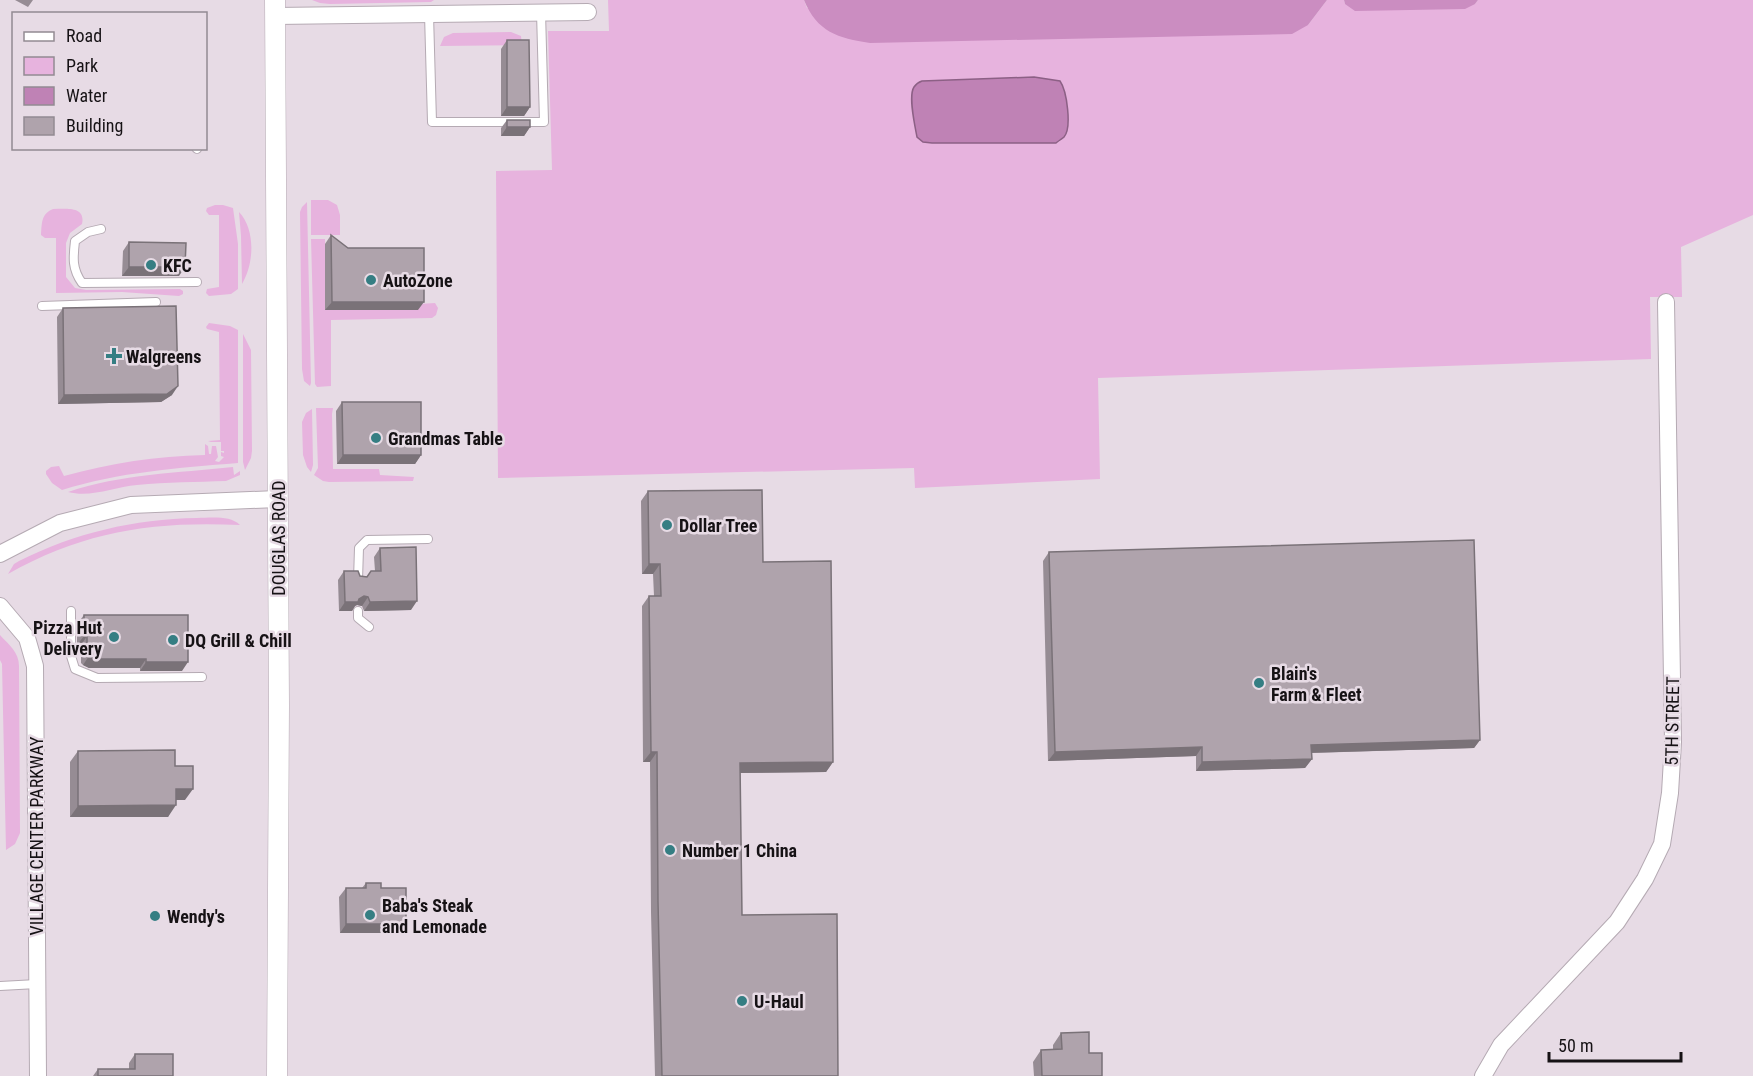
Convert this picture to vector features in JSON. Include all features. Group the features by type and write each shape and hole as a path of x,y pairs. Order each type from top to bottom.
{"street":[{"path":"275,8 429,14 588,12"},
{"name":"DOUGLAS ROAD","path":"275,8 279,705 277,1076"},
{"name":"5TH STREET","path":"1484,1076 1501,1045 1617,922 1645,879 1662,844 1670,793 1673,742 1666,302"},
{"path":"0,554 60,523 131,505 277,499"},
{"name":"VILLAGE CENTER PARKWAY","path":"0,606 27,638 35,666 38,1076"}],"lane":[{"path":"429,14 432,122 544,122 541,12"},
{"path":"101,229 87,232 75,241 73,258 75,273 82,284 197,282"},
{"path":"42,306 156,302"},
{"path":"358,580 359,548 367,540 428,539"},
{"path":"71,611 71,656 75,669 97,678 202,677"},
{"path":"358,611 358,618 369,627"},
{"path":"0,986 37,984"}],"green space":[{"path":"312,0 434,0 431,2 330,4"},
{"path":"608,0 804,0 807,8 1308,25 1327,0 1344,0 1345,4 1475,4 1478,0 1753,0 1753,215 1681,247 1682,297 1650,297 1651,359 1098,378 1100,479 915,488 914,468 498,478 496,171 552,170 548,31 609,31"},
{"path":"511,32 521,36 522,45 440,46 444,37 453,33"},
{"path":"311,200 328,200 337,205 340,215 340,235 311,235"},
{"path":"307,202 310,386 304,381 302,369 300,212"},
{"path":"215,205 233,208 238,244 238,289 231,294 209,296 206,293 207,289 219,287 219,215 209,215 206,211 207,208"},
{"path":"53,209 69,209 81,214 82,224 70,233 66,243 66,277 75,288 86,290 180,289 183,294 179,296 122,292 56,293 56,238 45,238 41,235 44,216"},
{"path":"239,212 245,219 251,237 251,257 242,284 241,236"},
{"path":"311,239 325,239 326,310 435,303 438,308 436,315 432,318 331,320 331,386 317,387 315,384"},
{"path":"209,323 230,326 238,330 238,463 127,475 62,490 52,483 46,474 51,467 59,466 64,476 134,461 205,455 205,444 208,446 209,454 211,454 212,446 216,446 218,457 215,461 219,462 224,457 221,456 221,452 224,453 224,451 221,451 221,442 208,441 220,440 219,332 207,329"},
{"path":"243,334 251,350 252,451 245,470 243,462"},
{"path":"316,408 333,408 333,469 379,469 380,475 414,477 413,481 329,482 314,475 318,468"},
{"path":"312,409 313,465 311,472 303,455 302,422 306,413"},
{"path":"233,467 234,475 240,471 240,475 226,481 137,485 85,494 68,492 108,481"},
{"path":"225,518 240,525 178,525 120,532 64,548 36,559 8,574 14,564 40,551 105,529 150,521"},
{"path":"0,635 19,661 20,833 15,844 6,850 2,664"}],"shaded area":[{"path":"804,0 1327,0 1308,25 1292,34 870,43 848,39 830,32 815,20"},
{"path":"1344,0 1478,0 1465,9 1355,11 1345,4"}],"water":[{"path":"1034,77 1060,81 1063,86 1068,109 1068,126 1064,137 1056,143 932,143 923,142 917,137 912,111 912,91 920,82"}],"building":[{"path":"507,40 529,40 530,107 507,107"},
{"path":"507,120 530,120 530,127 507,127"},
{"name":"AutoZone","path":"331,235 348,248 424,248 424,302 332,302"},
{"path":"129,242 186,243 185,267 129,267"},
{"name":"Walgreens","path":"176,306 178,386 167,394 64,395 63,308"},
{"name":"Grandmas Table","path":"342,402 421,402 421,455 343,455"},
{"path":"762,490 763,562 831,561 833,762 740,763 742,915 837,914 838,1076 662,1076 657,752 651,752 649,596 661,596 660,564 649,564 648,491"},
{"name":"Blain's Farm & Fleet","path":"1474,540 1480,740 1311,745 1312,759 1202,762 1202,747 1055,752 1049,552"},
{"path":"416,547 417,601 370,602 368,597 364,596 358,602 345,602 344,571 358,571 360,576 367,577 371,571 381,571 380,548"},
{"path":"84,615 188,615 188,662 95,659 87,655"},
{"path":"175,750 175,766 193,766 193,789 176,789 176,805 78,806 78,751"},
{"name":"Baba's Steak and Lemonade","path":"366,883 381,883 381,888 406,888 406,924 346,924 346,888 366,888"},
{"path":"1089,1032 1089,1053 1102,1053 1102,1076 1042,1076 1041,1050 1062,1049 1061,1033"},
{"path":"135,1054 173,1054 173,1076 98,1076 98,1069 135,1069"}],"place":[{"name":"KFC","path":"151,265"},
{"name":"AutoZone","path":"371,280"},
{"name":"Walgreens","path":"114,356"},
{"name":"Grandmas Table","path":"376,438"},
{"name":"Dollar Tree","path":"667,525"},
{"name":"Pizza Hut Delivery","path":"114,637"},
{"name":"DQ Grill & Chill","path":"173,640"},
{"name":"Blain's Farm & Fleet","path":"1259,683"},
{"name":"Number 1 China","path":"670,850"},
{"name":"Baba's Steak and Lemonade","path":"370,915"},
{"name":"Wendy's","path":"155,916"},
{"name":"U-Haul","path":"742,1001"}]}
